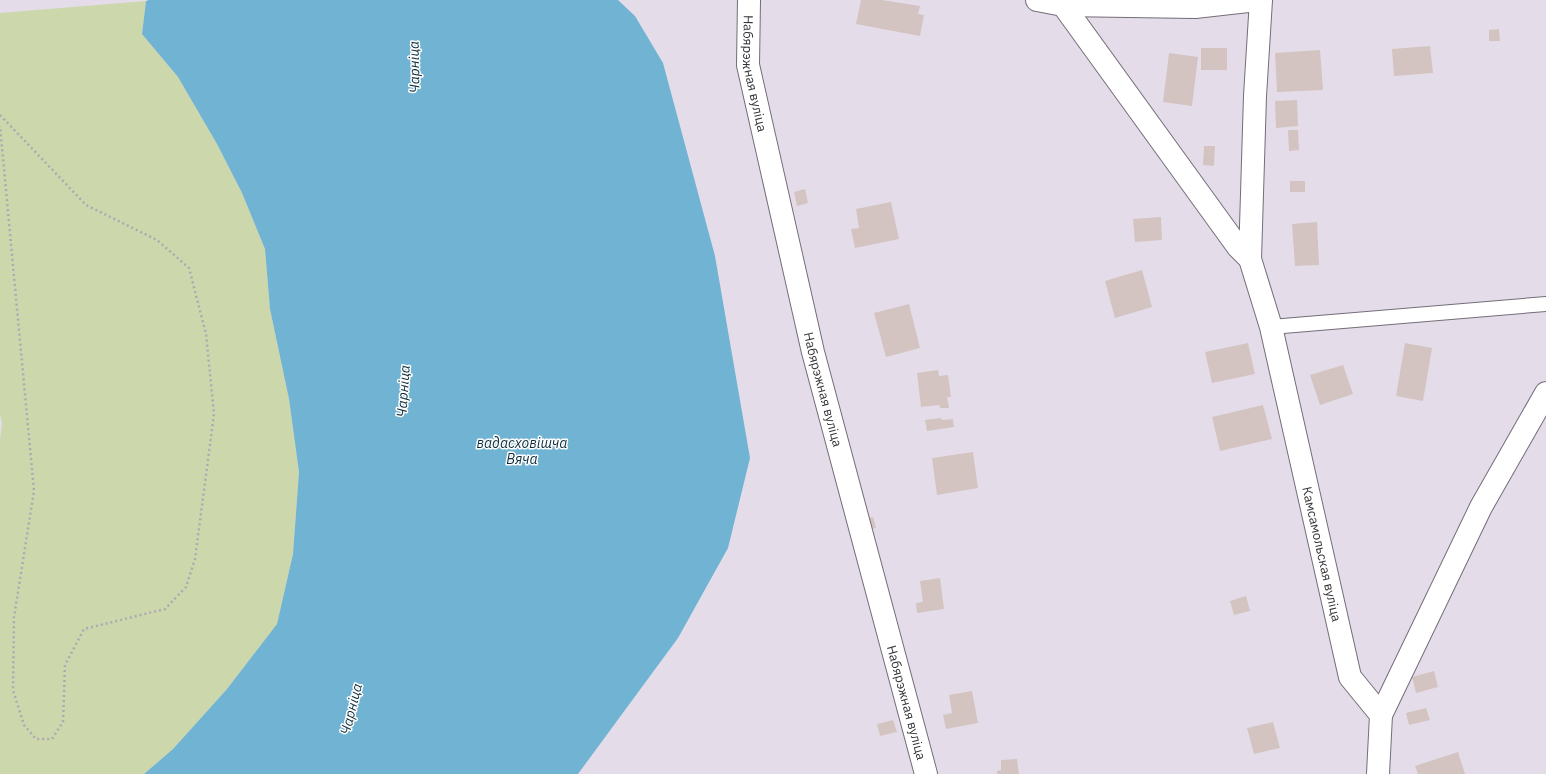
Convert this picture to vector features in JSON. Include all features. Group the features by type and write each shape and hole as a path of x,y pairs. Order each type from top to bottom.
{"street":[{"name":"Набярэжная вуліца","path":"749,0 748,65 813,352 926,774"},
{"path":"1037,0 1063,5 1195,7 1257,0"},
{"path":"1250,259 1254,96 1261,0"},
{"path":"1063,5 1238,247 1250,259"},
{"name":"Камсамольская вуліца","path":"1250,259 1270,327 1350,677 1381,715"},
{"path":"1378,774 1381,715 1481,506 1546,393"}],"lane":[{"path":"1270,327 1546,304"}],"path":[{"path":"0,115 86,205 157,240 189,268 206,334 214,414 195,559 186,586 165,609 84,629 65,665 63,722 52,739 36,739 24,725 13,690 14,617 34,491 0,126"}],"green space":[{"path":"146,1 142,34 178,77 217,144 242,193 265,249 270,309 289,399 299,472 293,554 277,624 227,689 173,749 144,774 0,774 0,439 2,424 0,414 0,13"}],"water":[{"name":"вадасховішча Вяча","path":"618,0 635,16 663,63 715,256 750,458 728,548 678,638 578,774 144,774 173,749 227,689 277,624 293,554 299,472 289,399 270,309 265,249 242,193 217,144 178,77 142,34 146,1"}],"building":[{"path":"861,0 882,0 920,6 918,14 924,15 920,36 856,24"},
{"path":"1499,29 1500,41 1489,41 1489,30"},
{"path":"1430,46 1433,73 1394,76 1392,49"},
{"path":"1201,48 1227,48 1227,70 1201,70"},
{"path":"1320,50 1323,90 1277,92 1275,53"},
{"path":"1169,53 1198,57 1192,106 1163,102"},
{"path":"1297,100 1298,126 1276,128 1275,101"},
{"path":"1288,130 1298,130 1299,150 1289,151"},
{"path":"1204,146 1215,146 1214,166 1203,165"},
{"path":"1290,181 1305,181 1305,192 1290,192"},
{"path":"805,189 808,203 797,206 794,192"},
{"path":"891,202 899,239 855,248 851,229 859,228 856,209"},
{"path":"1161,217 1162,240 1135,242 1133,219"},
{"path":"1317,222 1319,265 1295,266 1292,224"},
{"path":"1142,270 1152,307 1115,318 1105,281"},
{"path":"909,304 920,348 886,357 874,313"},
{"path":"1248,343 1255,374 1212,383 1205,352"},
{"path":"1405,343 1432,348 1423,401 1396,396"},
{"path":"1343,365 1353,394 1320,405 1310,375"},
{"path":"938,370 939,376 948,375 951,397 947,397 949,408 940,408 940,405 921,407 917,373"},
{"path":"1263,405 1272,439 1220,451 1212,417"},
{"path":"941,418 942,420 953,419 954,427 927,431 925,420"},
{"path":"973,452 978,488 937,495 932,458"},
{"path":"873,517 876,528 867,530 865,519"},
{"path":"940,578 944,609 917,613 916,603 923,602 920,581"},
{"path":"1246,596 1250,611 1234,615 1230,601"},
{"path":"1434,671 1438,687 1416,693 1412,677"},
{"path":"972,691 978,723 946,729 943,715 952,713 949,695"},
{"path":"1426,708 1430,720 1409,725 1406,713"},
{"path":"893,720 897,732 880,736 877,724"},
{"path":"1273,722 1280,748 1254,754 1247,728"},
{"path":"1458,752 1465,774 1418,774 1415,766"},
{"path":"1017,759 1019,774 997,774 997,771 1001,770 1001,760"}],"water label":[{"name":"Чарніца","path":"414,67"},
{"name":"Чарніца","path":"403,391"},
{"name":"Чарніца","path":"351,709"}]}
